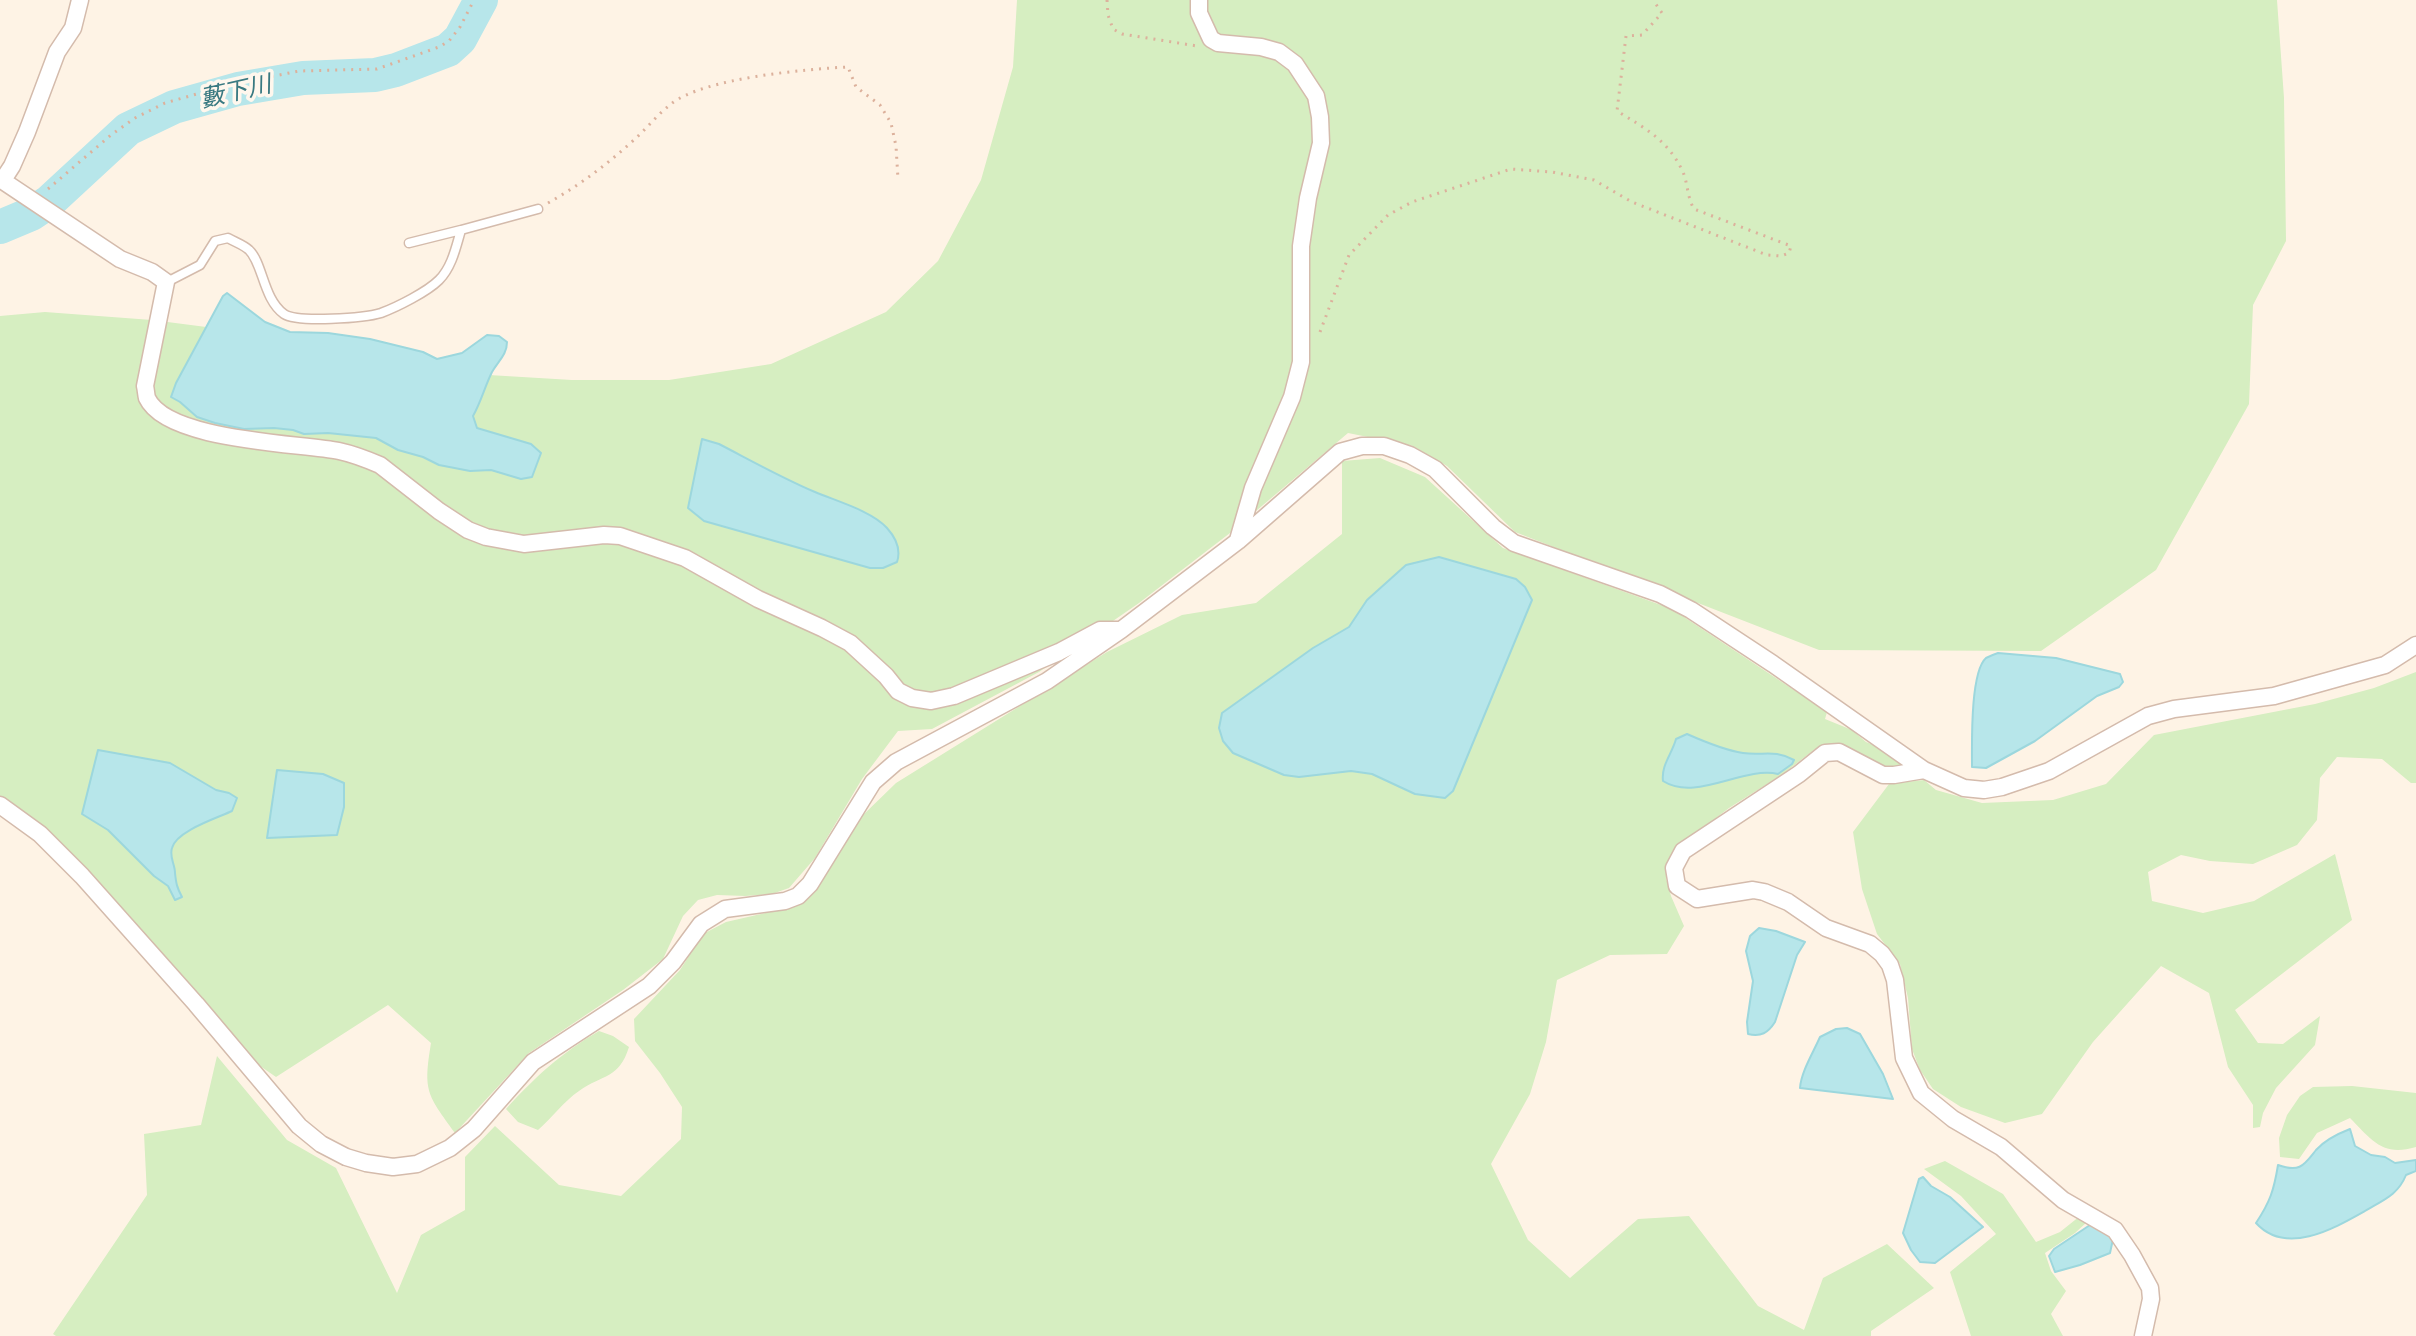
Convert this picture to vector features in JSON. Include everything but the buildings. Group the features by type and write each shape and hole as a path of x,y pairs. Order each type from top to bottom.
{"street":[{"path":"80,0 73,28 57,52 12,166 1,179 120,259 152,272 166,282 145,386 147,398 168,416 185,425 243,440 337,451 363,458 380,465 468,530 486,537 524,544 620,536 685,558 758,599 850,643 898,691 912,698 931,701 954,696 1059,652 1100,630 1121,630"},
{"path":"1199,0 1199,13 1211,39 1218,43 1279,52 1295,64 1316,96 1320,117 1321,143 1301,246 1301,362 1292,397 1253,488 1238,541"},
{"path":"0,805 40,834 82,876 299,1126 321,1144 346,1157 393,1167 417,1164 450,1148 474,1129 533,1062 649,986 673,962 701,924 725,909 785,901 798,896 810,884 873,782 896,762 1047,681 1121,630 1238,541 1340,452 1362,446 1384,446 1410,455 1435,469 1493,527 1514,543 1660,594 1691,610 1924,770 1964,788 1984,790 2002,787 2049,771 2148,716 2174,709 2274,696 2385,665 2416,645"},
{"path":"1924,770 1883,775 1839,752 1825,753 1799,774 1683,851 1674,868 1677,886 1697,899 1753,890 1776,896 1826,928 1870,944 1882,954 1895,980 1904,1058 1921,1093 1953,1119 2001,1147 2063,1200 2115,1230 2150,1288 2151,1299 2143,1336"}],"lane":[{"path":"409,243 538,209"},
{"path":"166,282 200,265 215,241 228,238 251,252 267,293 288,317 314,320 379,313 440,279 453,258 461,230"}],"path":[{"path":"39,206 111,135 165,103 225,86 299,71 377,69 449,41 474,0"},
{"path":"1107,0 1113,29 1122,34 1196,47 1218,43"},
{"path":"1301,362 1316,342 1349,255 1388,215 1412,202 1511,169 1552,172 1594,180 1632,202 1767,255 1789,253 1791,246 1694,209 1685,177 1661,138 1617,111 1626,36 1642,35 1662,13 1653,0"},
{"path":"538,209 578,186 635,140 682,96 725,83 807,69 848,67 856,87 880,105 891,123 898,179"}],"green space":[{"path":"1017,0 2277,0 2284,98 2286,241 2253,305 2249,404 2156,570 2041,651 1819,650 1515,532 1447,466 1413,446 1348,433 1230,533 1139,603 1039,672 932,729 898,731 862,779 815,858 789,888 772,894 717,895 698,900 683,916 663,959 623,990 529,1053 455,1133 430,1092 427,1072 431,1043 388,1005 276,1077 250,1059 129,915 41,825 0,798 0,316 45,312 152,320 307,340 439,372 572,380 669,380 771,364 886,312 938,261 981,180 1013,67"},
{"path":"1380,458 1425,477 1503,548 1672,609 1827,712 1825,719 1852,730 1904,765 1890,769 1827,745 1815,749 1681,845 1668,867 1666,878 1684,926 1667,954 1610,955 1557,980 1546,1042 1530,1094 1491,1164 1528,1240 1570,1278 1638,1219 1689,1216 1758,1306 1804,1330 1823,1278 1887,1244 1934,1288 1871,1331 1871,1336 53,1334 147,1195 144,1134 201,1125 217,1056 287,1140 336,1168 397,1293 421,1235 465,1210 465,1157 495,1126 559,1185 621,1196 681,1139 682,1107 635,1041 634,1019 680,970 703,934 726,922 796,906 818,887 860,818 896,783 1107,652 1182,615 1256,603 1342,534 1342,461"},
{"path":"2416,672 2416,783 2411,783 2382,759 2337,757 2320,778 2317,820 2297,845 2253,864 2181,855 2148,872 2152,901 2203,913 2254,901 2335,854 2352,920 2235,1010 2258,1043 2283,1044 2320,1016 2315,1045 2276,1088 2263,1113 2260,1127 2253,1128 2253,1105 2228,1067 2209,993 2161,966 2093,1042 2042,1114 2005,1123 1961,1107 1933,1089 1920,1070 1912,1049 1908,998 1900,964 1877,934 1862,889 1853,832 1889,784 1924,780 1936,790 1982,803 2053,800 2106,784 2154,735 2315,704 2374,688"},
{"path":"599,1031 629,1047 615,1071 574,1095 538,1130 518,1122 506,1109 549,1066"},
{"path":"2352,1086 2416,1093 2416,1147 2404,1150 2386,1148 2350,1118 2317,1133 2299,1159 2280,1157 2279,1138 2287,1115 2300,1096 2313,1087"},
{"path":"1945,1161 2003,1194 2036,1242 2060,1232 2080,1216 2087,1222 2045,1253 2051,1271 2066,1291 2051,1314 2063,1336 1971,1336 1950,1272 1996,1234 1961,1196 1924,1169"}],"water":[{"path":"227,293 265,322 290,332 370,339 423,352 437,359 462,353 487,335 499,336 507,342 506,351 492,372 473,416 477,428 531,444 541,453 532,477 521,479 491,470 470,471 439,465 376,438 304,434 274,428 244,429 197,417 171,397"},
{"path":"702,439 719,444 790,481 872,516 887,528 895,540 897,562 883,568 870,568 704,521 688,508"},
{"path":"1439,557 1516,579 1532,600 1453,791 1445,798 1415,794 1372,774 1351,771 1299,777 1284,775 1233,753 1223,741 1219,728 1222,713 1313,648 1349,627 1367,600 1406,565"},
{"path":"1998,653 2056,658 2120,674 2123,682 2119,687 2097,696 2035,741 1986,768 1972,767 1977,678 1986,658"},
{"path":"1687,734 1736,752 1774,754 1794,760 1778,774 1750,775 1690,788 1676,786 1663,781 1664,770 1676,739"},
{"path":"98,750 170,763 216,790 237,798 232,811 207,821 175,842 171,854 182,897 175,900 168,886 108,830 82,814"},
{"path":"277,770 323,774 344,783 344,807 337,835 267,838"},
{"path":"1759,928 1805,942 1797,955 1775,1022 1764,1033 1753,1035 1748,1034 1747,1022 1753,981 1746,951 1750,936"},
{"path":"1847,1028 1860,1034 1883,1074 1893,1099 1800,1088 1820,1037 1836,1029"},
{"path":"2350,1129 2355,1146 2395,1163 2416,1160 2416,1171 2406,1175 2399,1188 2384,1200 2310,1236 2281,1238 2268,1233 2256,1223 2271,1196 2278,1165 2301,1166 2323,1143"},
{"path":"1923,1177 1983,1227 1935,1263 1920,1262 1903,1233 1919,1179"},
{"path":"2093,1223 2113,1239 2110,1253 2055,1272 2049,1256 2054,1249"}],"waterway":[{"name":"藪下川","path":"0,227 31,214 49,202 128,129 174,107 238,89 303,78 375,75 396,70 448,50 460,39 481,0"}]}
